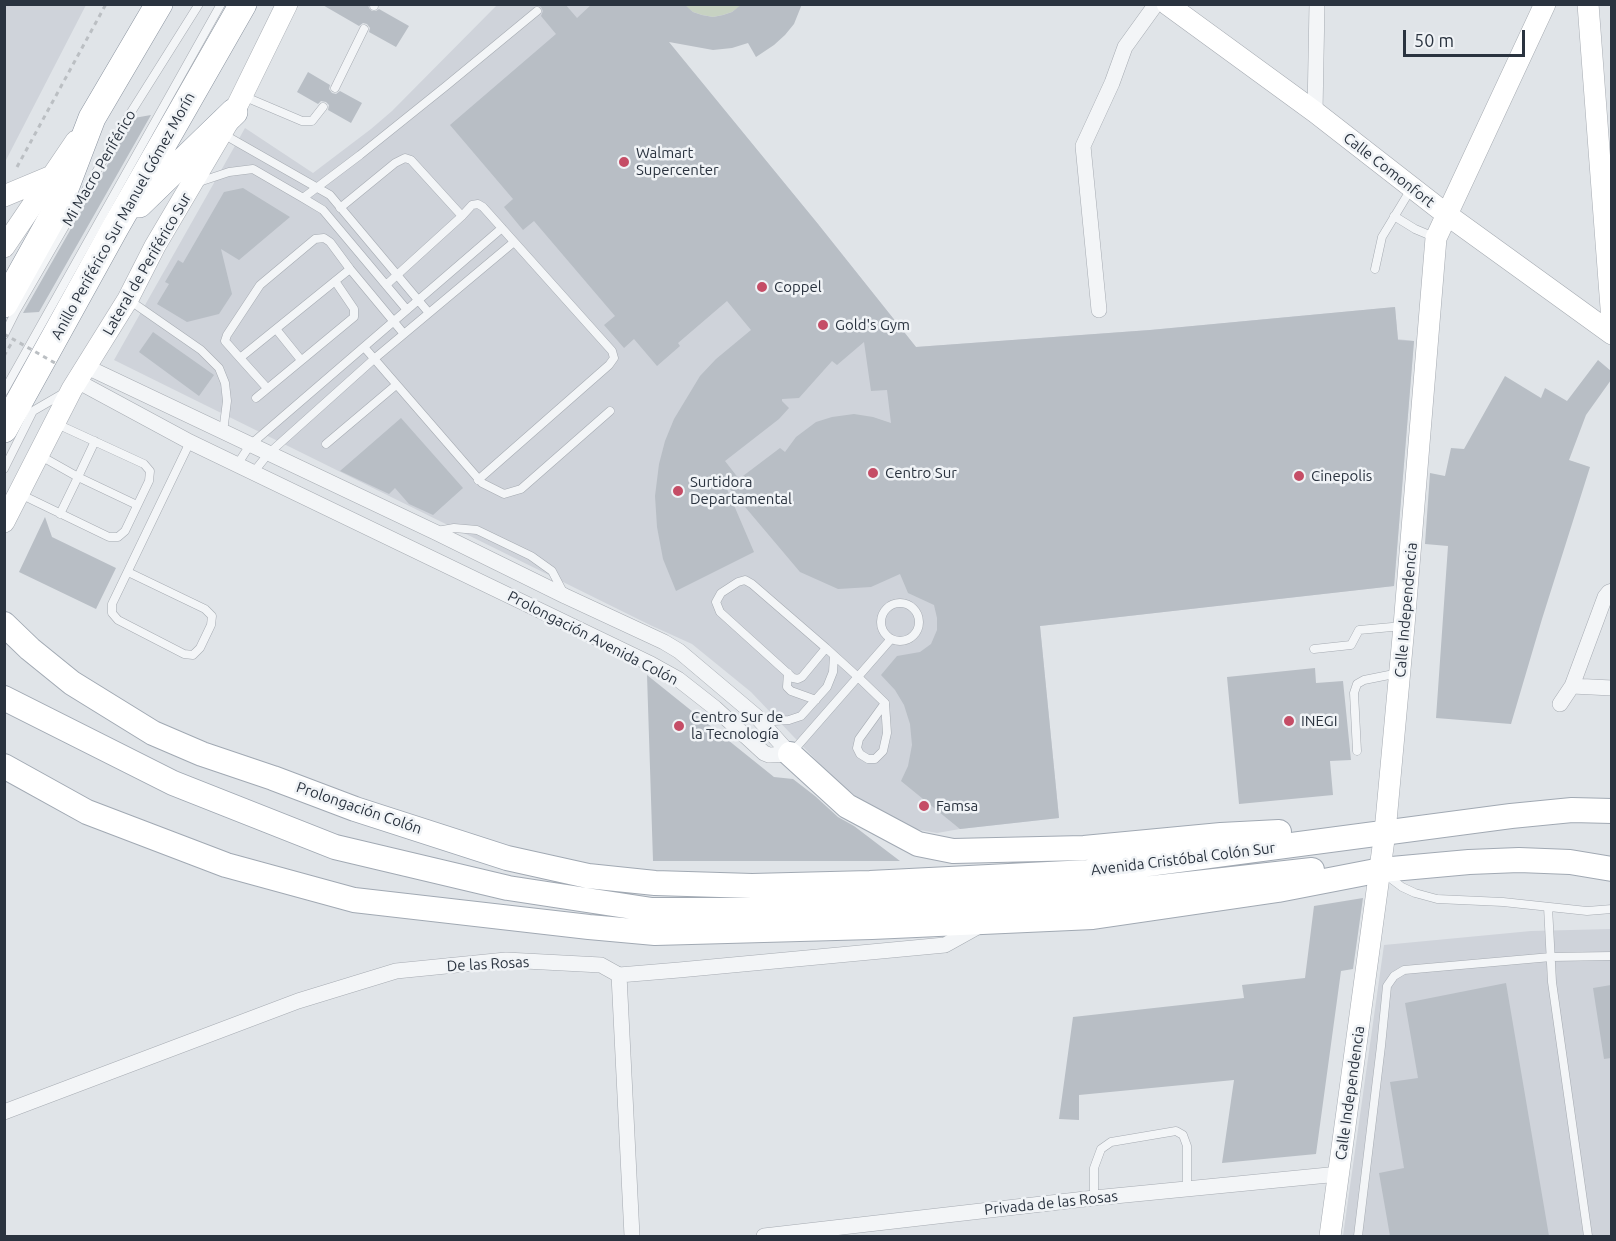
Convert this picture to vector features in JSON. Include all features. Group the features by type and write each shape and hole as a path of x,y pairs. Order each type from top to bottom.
{"highway":[{"name":"Anillo Periférico Sur Manuel Gómez Morín","path":"4,429 243,4"},
{"path":"4,304 58,207 92,118 156,7"},
{"path":"115,228 232,114"}],"main road":[{"name":"Prolongación Colón","path":"4,624 30,650 72,683 153,733 202,754 355,809 507,858 588,876 655,883 752,886"},
{"path":"4,698 173,783 335,847 508,888 652,910 753,910 1090,895 1327,868 1370,871"},
{"path":"790,754 847,807 918,844 952,851 1084,848 1221,836 1316,831 1356,836"},
{"path":"4,766 87,812 226,865 354,900 655,933 1093,917 1278,890 1370,871 1469,862 1519,860 1570,862 1611,869"},
{"name":"Avenida Cristóbal Colón Sur","path":"752,886 870,883 1088,872 1511,816 1572,810 1611,811"}],"street":[{"name":"Lateral de Periférico Sur","path":"4,522 78,379 128,299 155,246 232,114 287,4"},
{"path":"1099,310 1083,146 1112,83 1125,46 1156,4"},
{"name":"Calle Comonfort","path":"1167,4 1315,112 1446,214 1611,334"},
{"path":"1315,112 1317,4"},
{"name":"Calle Independencia","path":"1330,1236 1339,1174 1370,871 1385,832 1436,238 1545,4"},
{"path":"1588,4 1611,321"},
{"path":"4,247 92,118"},
{"path":"4,196 52,176"},
{"name":"Prolongación Avenida Colón","path":"78,379 223,432 664,642 679,651 756,716 790,754"},
{"name":"Prolongación Avenida Colón","path":"78,379 190,442 651,664 678,679 715,708 764,753 769,755 790,754"},
{"path":"1560,704 1572,686 1605,597 1611,591"},
{"path":"1572,686 1611,688"},
{"name":"De las Rosas","path":"4,1112 298,1001 396,971 506,960 601,965 619,975 945,945 986,922"},
{"path":"619,975 632,1236"},
{"name":"Privada de las Rosas","path":"764,1236 1094,1198 1339,1174"}],"lane":[{"name":"Mi Macro Periférico","path":"4,334 128,117 199,4"},
{"name":"Mi Macro Periférico","path":"4,391 221,4"},
{"path":"303,198 360,155 537,11"},
{"path":"334,88 364,29"},
{"path":"232,114 302,122 312,121 323,107"},
{"path":"232,114 317,187 330,195 429,313"},
{"path":"340,208 395,163 405,158 411,159 462,216"},
{"path":"192,184 229,172 253,169 303,198 322,210 406,310"},
{"path":"1375,269 1382,237 1412,187"},
{"path":"386,285 472,206 478,204 612,351 614,358 609,365 478,480"},
{"path":"1394,216 1436,238"},
{"path":"237,465 250,445 502,228"},
{"path":"267,388 225,341 260,285 315,239 324,238 330,242 404,334"},
{"path":"254,473 268,454 374,359 514,242"},
{"path":"240,358 350,269"},
{"path":"256,398 354,317 354,309 335,281"},
{"path":"128,299 201,350 219,368 226,392 223,432"},
{"path":"276,329 301,360"},
{"path":"364,347 478,480 504,494 521,489 610,411"},
{"path":"4,469 33,411 78,379"},
{"path":"326,444 396,385"},
{"path":"19,493 109,537 118,537 125,531 149,481 150,471 144,464 55,423"},
{"path":"60,514 95,441"},
{"path":"128,572 206,609 212,616 211,625 200,648 193,655 184,654 118,620 112,613 112,604 190,442"},
{"path":"39,454 78,477 137,505"},
{"path":"435,532 454,528 477,530 531,556 552,571 565,596"},
{"path":"826,648 798,679 793,678 720,612 716,602 721,593 738,582 745,580 752,584 826,648 834,656 858,676 885,703 888,733 883,751 875,759 868,759 860,754 857,748 859,739 885,703"},
{"path":"900,603 910,606 919,622 917,632 910,639 900,642 891,639 884,632 881,622 884,613 890,606 900,603"},
{"path":"1314,649 1351,645 1359,630 1404,626"},
{"path":"790,754 891,639"},
{"path":"756,716 774,721 801,716 827,687 833,672 834,656"},
{"path":"1357,751 1354,693 1357,684 1364,680 1400,673"},
{"path":"788,674 787,687 791,691 816,699"},
{"path":"1370,871 1402,887 1437,899 1503,902 1587,911 1611,909"},
{"path":"1548,907 1552,982 1588,1236"},
{"path":"1358,1236 1382,1046 1387,986 1394,976 1404,970 1551,957 1611,956"},
{"path":"1094,1198 1094,1168 1101,1149 1111,1142 1176,1131 1183,1135 1187,1146 1187,1189"}],"path":[{"path":"17,167 106,4"},
{"path":"4,334 55,363"}],"shaded area":[{"path":"4,5 86,5 5,162"},
{"name":"Centro Sur","path":"497,5 638,5 916,347 1150,330 1395,307 1398,339 1414,341 1394,586 1040,626 1059,818 937,833 892,825 833,778 751,692 692,644 114,360 245,128 313,173 392,111"},
{"path":"1611,929 1611,1236 1343,1236 1384,945 1531,931"}],"green space":[{"path":"684,5 742,5 732,12 713,17 693,12"}],"building":[{"path":"321,4 368,4 372,11 379,9 409,26 396,47 369,32 370,28 367,24 363,23 359,26"},
{"path":"532,4 565,4 577,18 592,4 684,4 693,12 713,17 732,12 742,4 802,4 794,24 785,35 756,57 748,43 713,50 669,42 916,347 1150,330 1395,307 1398,340 1414,341 1394,586 1040,626 1059,818 960,829 901,781 908,766 912,745 910,724 904,705 895,690 881,675 897,656 920,652 931,644 937,630 937,618 934,605 908,593 900,574 871,587 838,589 800,572 724,482 754,552 676,591 663,559 657,527 655,496 665,441 674,419 700,376 716,359 751,330 727,301 678,343 680,346 657,366 634,339 624,348 604,325 615,316 534,221 523,230 504,207 513,199 450,125 556,34 541,16 543,11 541,7","holes":["864,342 871,391 887,390 891,423 854,414 816,422 796,437 785,452 780,448 739,479 725,461 779,419 789,408 782,399 799,398 832,361 837,365"]},
{"path":"308,72 330,85 329,89 332,93 336,94 340,91 362,103 351,123 328,110 329,105 326,102 321,101 318,104 297,92"},
{"path":"151,115 39,312 23,313 134,118"},
{"path":"243,188 290,217 239,260 221,249 232,294 219,314 187,322 157,304 169,284 165,282 178,260 183,263 224,192"},
{"path":"153,332 214,375 199,396 139,352"},
{"path":"1598,360 1611,371 1611,380 1586,415 1569,460 1590,467 1511,724 1436,718 1448,546 1425,544 1430,473 1445,476 1451,448 1464,449 1505,376 1541,398 1545,388 1567,401"},
{"path":"401,418 463,488 433,515 409,504 395,488 389,494 340,471"},
{"path":"45,517 52,537 116,568 96,609 19,572"},
{"name":"INEGI","path":"1315,668 1316,683 1343,681 1351,760 1330,761 1333,795 1239,804 1227,677"},
{"name":"Centro Sur de la Tecnología","path":"647,675 774,777 793,779 838,817 854,826 900,861 653,861"},
{"path":"1363,898 1353,969 1341,971 1316,1154 1222,1163 1234,1080 1079,1095 1079,1120 1059,1119 1073,1017 1244,998 1242,985 1305,978 1314,906"},
{"path":"1506,983 1549,1236 1390,1236 1379,1173 1404,1168 1390,1082 1418,1078 1405,1003"},
{"path":"1611,985 1611,1058 1604,1059 1593,988"}],"place":[{"name":"Walmart Supercenter","path":"624,162"},
{"name":"Coppel","path":"762,287"},
{"name":"Gold's Gym","path":"823,325"},
{"name":"Centro Sur","path":"873,473"},
{"name":"Cinepolis","path":"1299,476"},
{"name":"Surtidora Departamental","path":"678,491"},
{"name":"INEGI","path":"1289,721"},
{"name":"Centro Sur de la Tecnología","path":"679,726"},
{"name":"Famsa","path":"924,806"}]}
